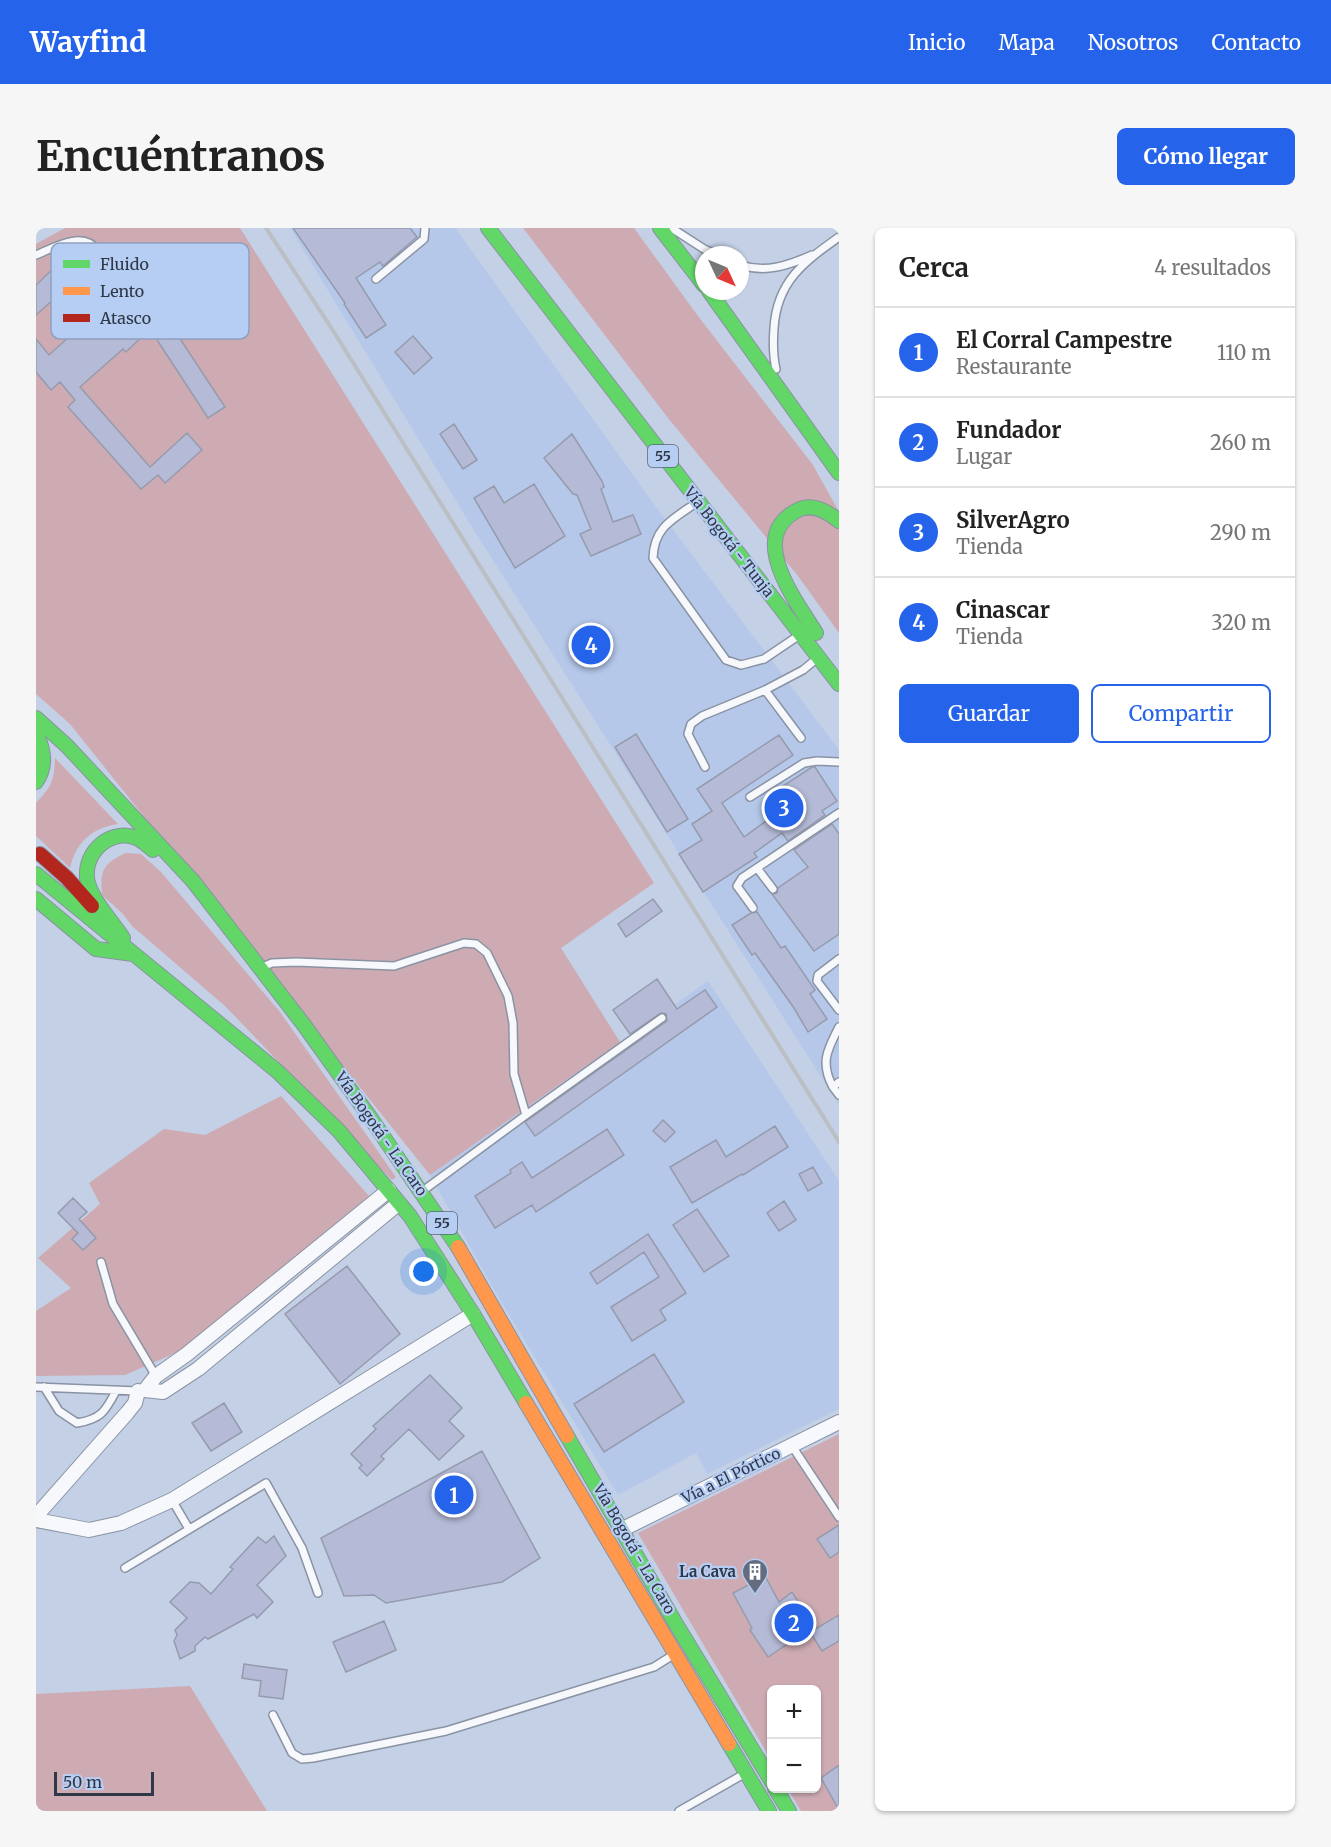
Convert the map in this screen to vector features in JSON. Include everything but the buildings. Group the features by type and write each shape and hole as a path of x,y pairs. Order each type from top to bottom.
{"main road":[{"name":"Vía Bogotá - Tunja","path":"488,228 839,684"},
{"path":"660,228 695,273"},
{"path":"715,300 839,473"},
{"path":"839,521 821,508 805,507 791,513 780,524 773,541 780,571 839,673"},
{"name":"Vía Bogotá - La Caro","path":"36,718 67,747 193,881 304,1024 422,1192 490,1302 676,1624 767,1775"},
{"path":"36,733 44,758 44,770 36,783"},
{"path":"134,954 88,883 88,866 96,847 114,836 131,836 141,840 193,881"},
{"name":"Vía Bogotá - La Caro","path":"38,858 134,954"},
{"name":"Vía Bogotá - La Caro","path":"36,874 277,1071 339,1131 389,1190 420,1231 473,1314 769,1811"},
{"name":"Vía Bogotá - La Caro","path":"36,886 104,941 134,954"},
{"path":"36,899 96,949 134,954"},
{"path":"778,1793 789,1811"}],"street":[{"path":"389,1190 187,1354 156,1376 145,1390 163,1392 198,1369 399,1203"},
{"path":"138,1391 135,1403 127,1413 36,1518 89,1530 122,1523 172,1500 473,1314"},
{"name":"Vía a El Pórtico","path":"623,1529 839,1422"}],"lane":[{"path":"376,279 424,238 425,228"},
{"path":"671,228 699,246"},
{"path":"782,393 775,365 773,339 777,303 789,279 819,251 839,237"},
{"path":"68,243 76,240 87,243"},
{"path":"36,255 51,249"},
{"path":"749,267 767,270 793,263 819,251"},
{"path":"698,502 664,526 654,544 653,558 726,660 741,665 764,659 801,634"},
{"path":"705,767 688,734 691,724 702,716 765,690 803,670 819,657"},
{"path":"765,690 801,738"},
{"path":"750,797 804,763 839,762"},
{"path":"753,908 737,886 742,878 839,813"},
{"path":"757,868 773,890"},
{"path":"259,968 272,963 296,962 394,966 464,943 476,944 487,953 508,996 513,1023 514,1074 526,1115"},
{"path":"839,959 818,975 818,981 839,1010"},
{"path":"422,1192 662,1018"},
{"path":"839,1027 825,1060 828,1078 836,1084 839,1095"},
{"path":"101,1262 113,1304 156,1376"},
{"path":"40,1387 138,1391"},
{"path":"40,1387 59,1411 77,1423 95,1420 108,1407 116,1391"},
{"path":"792,1446 839,1518"},
{"path":"125,1568 266,1484 302,1548 318,1593"},
{"path":"172,1500 189,1529"},
{"path":"273,1715 292,1753 302,1759 313,1758 446,1731 654,1667 675,1654"},
{"path":"679,1811 746,1773"}],"shaded area":[{"path":"65,228 240,228 654,883 561,948 620,1042 430,1175 70,724 36,694 36,244"},
{"path":"290,228 455,228 662,515 839,750 839,1105 475,532"},
{"path":"523,228 634,228 698,316 813,465 839,512 839,633 798,576 668,418"},
{"path":"55,758 118,824 100,829 86,838 76,851 70,868 36,836 36,803 51,783"},
{"path":"126,853 141,854 161,872 280,1012 396,1177 392,1180 225,1006 132,926 123,914 102,895 105,869 112,860"},
{"path":"708,981 839,1181 839,1409 707,1474 696,1453 618,1495 496,1293 430,1175"},
{"path":"281,1096 369,1196 180,1351 125,1375 36,1376 36,1311 71,1288 38,1258 100,1204 89,1183 164,1129 205,1135"},
{"path":"839,1434 839,1811 801,1811 790,1793 821,1793 821,1685 767,1685 767,1753 638,1533"},
{"path":"190,1686 267,1811 36,1811 36,1694"}],"railway":[{"path":"266,228 332,329 839,1142"}],"traffic: fast":[{"path":"488,228 839,684"},
{"path":"660,228 695,273"},
{"path":"715,300 839,473"},
{"path":"816,633 780,570 776,553 776,537 782,523 802,508 819,509 839,521"},
{"path":"36,718 67,746 193,881 304,1025 458,1247"},
{"path":"36,733 43,758 42,770 36,782"},
{"path":"123,938 91,890 88,883 88,863 98,847 114,837 134,837 153,850"},
{"path":"36,874 277,1071 339,1131 410,1216 473,1314 526,1403"},
{"path":"36,899 96,949 133,954"},
{"path":"567,1436 676,1624 767,1774"},
{"path":"729,1744 769,1811"},
{"path":"778,1793 789,1811"}],"traffic: slow":[{"path":"458,1247 567,1436"},
{"path":"526,1403 729,1744"}],"traffic: jam":[{"path":"40,854 67,878 92,906"}],"place":[{"name":"Cinascar","path":"591,645"},
{"name":"SilverAgro","path":"784,808"},
{"name":"El Corral Campestre","path":"454,1495"},
{"name":"La Cava","path":"755,1595"},
{"name":"Fundador","path":"794,1623"}]}
